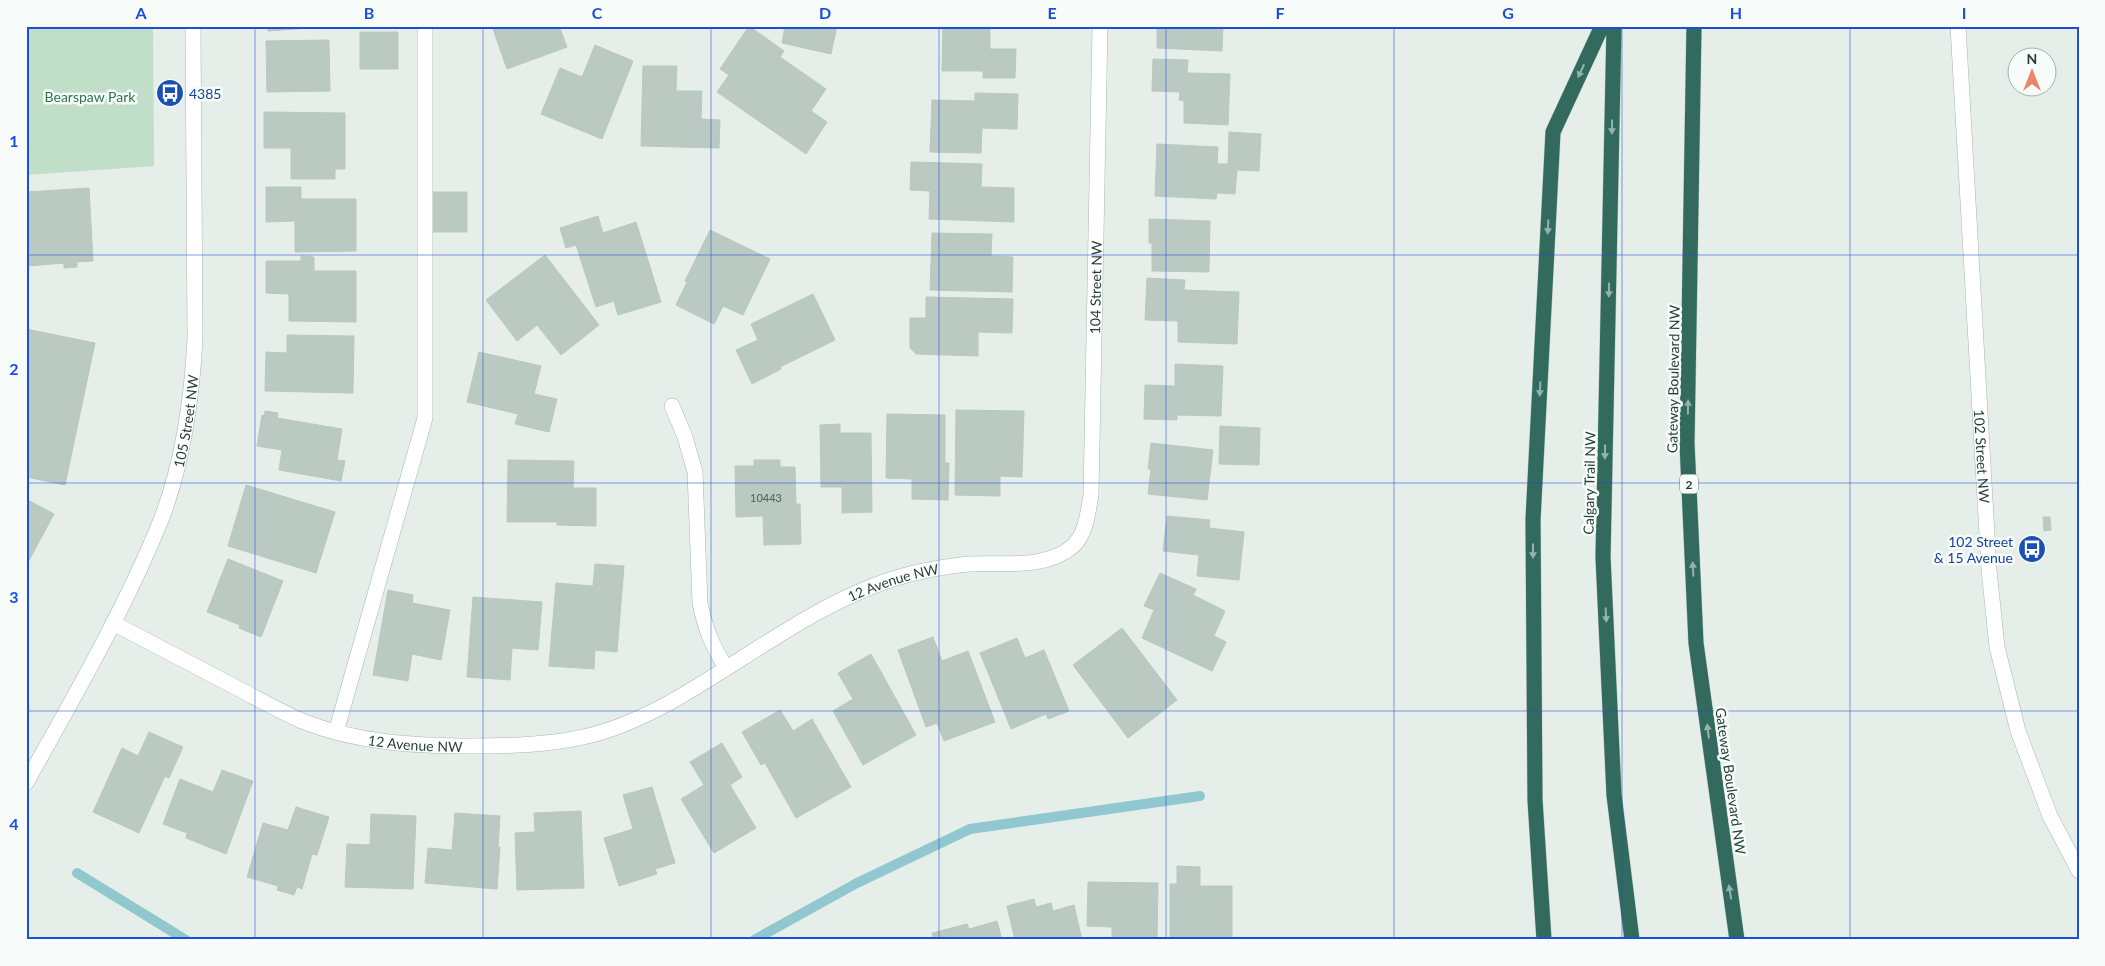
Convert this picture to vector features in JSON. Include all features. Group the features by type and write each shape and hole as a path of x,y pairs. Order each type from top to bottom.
{"highway":[{"path":"1544,940 1535,800 1533,520 1553,132 1602,26"},
{"name":"Calgary Trail NW","path":"1614,26 1603,557 1614,795 1632,940"},
{"name":"Gateway Boulevard NW","path":"1694,26 1687,442 1696,624 1723,845 1737,940"}],"street":[{"name":"105 Street NW","path":"26,782 113,623 161,519 178,464 193,376 196,299 193,26"},
{"path":"336,732 425,418 425,26"},
{"name":"104 Street NW","path":"1075,544 1088,516 1091,495 1100,26"},
{"name":"102 Street NW","path":"1958,26 1988,560 1997,647 2018,730 2037,782 2050,816 2079,871"},
{"path":"672,406 685,437 695,472 700,603 704,623 711,644 726,668"},
{"name":"12 Avenue NW","path":"113,623 302,721 336,732 377,741 422,746 519,746 583,738 624,725 670,702 839,601 874,585 932,569 1044,560 1062,554 1075,544"}],"green space":[{"name":"Bearspaw Park","path":"26,26 153,26 154,166 26,175"}],"building":[{"path":"267,26 310,26 310,28 268,31"},
{"path":"492,26 559,26 567,47 507,69"},
{"path":"749,26 784,51 780,57 826,89 811,111 827,122 806,154 717,92 729,75 720,69"},
{"path":"785,26 837,26 831,54 782,43"},
{"path":"943,26 990,26 990,49 1016,49 1015,78 983,78 983,71 942,71"},
{"path":"1157,26 1223,26 1222,51 1157,48"},
{"path":"360,32 398,32 398,69 360,69"},
{"path":"329,40 330,91 267,92 266,41"},
{"path":"595,45 633,61 602,139 541,114 560,68 582,77"},
{"path":"1153,59 1188,60 1187,73 1230,74 1228,125 1184,123 1184,101 1179,100 1180,92 1152,91"},
{"path":"643,66 677,66 676,91 702,91 701,119 720,120 719,148 641,146"},
{"path":"975,93 1018,94 1017,129 982,128 981,153 930,152 932,100 975,101"},
{"path":"264,112 345,113 345,169 335,169 335,179 291,179 291,148 264,148"},
{"path":"1229,132 1261,134 1259,171 1237,170 1235,194 1217,193 1216,199 1155,196 1157,144 1218,147 1217,164 1228,164"},
{"path":"911,162 982,164 981,187 1014,188 1014,222 929,219 930,191 910,190"},
{"path":"266,187 301,187 301,199 356,199 356,251 295,252 295,221 266,222"},
{"path":"89,188 93,261 77,262 77,267 64,268 64,263 28,266 28,271 26,271 26,192"},
{"path":"431,192 467,192 467,232 431,232"},
{"path":"598,216 603,233 636,222 661,302 618,315 614,301 596,307 576,245 566,248 560,228"},
{"path":"1149,219 1210,221 1209,272 1152,271 1152,243 1149,243"},
{"path":"710,230 770,259 743,315 723,306 714,324 676,305 687,282 685,281"},
{"path":"932,233 992,234 991,256 1013,257 1012,292 930,290"},
{"path":"545,255 599,325 561,355 537,325 517,341 486,300"},
{"path":"301,256 314,257 314,271 356,271 356,322 289,321 289,294 266,293 266,261 301,261"},
{"path":"1147,278 1185,280 1184,290 1239,292 1237,344 1178,342 1178,321 1145,320"},
{"path":"813,294 835,340 780,367 781,369 752,384 736,350 758,340 751,324"},
{"path":"926,297 1013,299 1012,333 978,332 978,356 916,354 910,348 910,318 926,318"},
{"path":"26,329 95,343 65,485 26,477"},
{"path":"287,335 354,336 353,393 265,391 266,352 287,353"},
{"path":"479,352 541,366 534,394 557,399 549,432 515,424 518,414 467,402"},
{"path":"1175,364 1223,366 1221,416 1177,415 1177,420 1144,419 1145,385 1175,386"},
{"path":"956,410 1024,411 1022,477 1000,476 1000,496 955,495"},
{"path":"265,411 278,413 277,418 342,429 337,460 345,461 341,481 279,470 282,450 257,446 262,415 264,416"},
{"path":"887,414 945,415 945,463 949,463 948,500 912,499 912,479 886,478"},
{"path":"840,424 840,433 871,433 872,512 842,513 842,487 821,487 820,425"},
{"path":"1220,426 1260,428 1259,465 1219,464"},
{"path":"1151,443 1213,450 1207,500 1148,494 1151,469 1148,469"},
{"path":"508,460 574,461 573,488 596,488 596,526 557,525 557,522 507,522"},
{"path":"754,460 780,460 780,467 795,467 796,504 800,504 801,544 764,545 763,516 736,517 735,466 754,466"},
{"path":"246,485 335,512 316,573 228,546"},
{"path":"26,499 54,514 26,566"},
{"path":"1167,516 1210,520 1209,528 1244,532 1239,580 1197,576 1199,555 1163,551"},
{"path":"2043,517 2050,517 2051,530 2044,531"},
{"path":"228,559 283,581 261,637 239,628 240,625 207,612"},
{"path":"595,564 624,566 617,652 595,650 594,669 549,666 556,583 593,586"},
{"path":"1160,573 1196,589 1193,595 1225,611 1214,636 1226,642 1212,671 1142,638 1154,610 1144,606"},
{"path":"388,590 413,595 412,603 450,610 441,660 412,654 408,681 373,675"},
{"path":"473,597 542,602 538,650 512,648 510,680 467,677"},
{"path":"1122,628 1177,700 1128,738 1073,665"},
{"path":"933,637 942,661 968,651 995,722 944,741 937,723 926,727 898,650"},
{"path":"1017,638 1025,658 1044,650 1069,711 1048,719 1046,714 1011,729 980,653"},
{"path":"871,654 916,735 863,765 833,711 853,699 838,673"},
{"path":"780,710 793,731 812,719 851,787 796,818 765,763 761,765 742,732"},
{"path":"149,732 183,747 169,778 165,776 139,833 93,812 122,748 138,756"},
{"path":"722,743 742,777 730,785 756,828 714,853 681,799 704,785 690,762"},
{"path":"222,770 253,781 226,854 186,838 187,833 163,824 180,779 213,792"},
{"path":"652,787 675,863 655,869 657,874 619,886 604,838 633,829 623,795"},
{"path":"296,807 329,817 317,855 312,854 302,889 297,887 294,895 277,890 278,886 247,877 263,823 288,830"},
{"path":"581,811 584,888 517,890 515,833 535,832 534,813"},
{"path":"455,813 500,816 497,889 425,883 428,848 452,850"},
{"path":"371,814 416,816 413,889 345,887 347,844 370,845"},
{"path":"1177,866 1200,867 1200,886 1232,886 1232,940 1170,940 1170,884 1177,884"},
{"path":"1088,882 1158,883 1157,940 1112,940 1112,927 1087,926"},
{"path":"1034,899 1036,907 1051,903 1053,911 1074,905 1082,940 1015,940 1007,906"},
{"path":"997,921 1002,940 934,940 932,933 967,924 969,929"}],"waterway":[{"path":"754,940 857,883 970,829 1200,796"},
{"path":"77,873 186,940"}],"place":[{"name":"4385","path":"170,93"},
{"name":"102 Street & 15 Avenue","path":"2032,549"}]}
